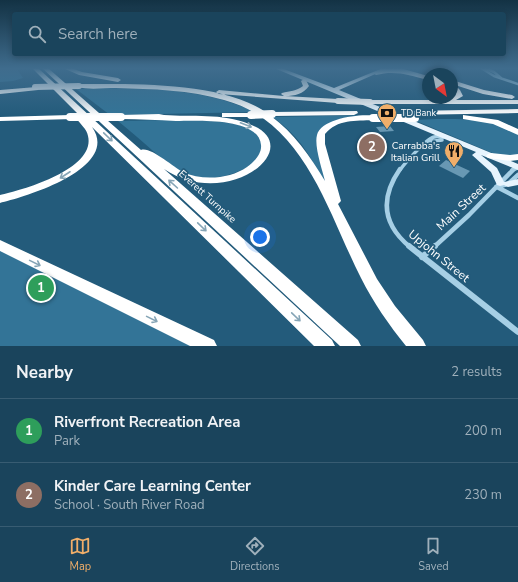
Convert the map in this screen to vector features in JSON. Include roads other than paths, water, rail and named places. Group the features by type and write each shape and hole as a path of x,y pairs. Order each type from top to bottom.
{"highway":[{"path":"51,84 326,346"},
{"name":"Everett Turnpike","path":"63,84 352,346"},
{"path":"154,84 283,98 338,101 518,102"},
{"path":"197,89 288,94 298,92 305,88 306,84"},
{"path":"459,84 483,92 518,98"},
{"path":"0,91 80,86 188,88"},
{"path":"114,86 203,93 230,100 262,113 283,129 308,162 339,219 367,276 416,346"},
{"path":"0,200 26,193 54,181 76,167 91,150 93,141 92,134 88,127 58,94 58,90"},
{"path":"390,102 422,100"},
{"path":"339,219 330,186 320,137 326,128 338,122 370,116 407,113 518,111"},
{"path":"0,119 272,114 414,118 518,114"},
{"path":"114,130 173,172 192,179 216,180 239,175 257,165 266,152 266,143 262,135 253,128 238,122 216,119 162,118 152,116"},
{"path":"460,116 495,122 518,132"},
{"path":"0,124 68,118"},
{"path":"491,156 518,158"},
{"path":"0,245 208,346"}],"main road":[{"path":"312,84 359,100 437,139 491,156 517,170"},
{"path":"315,84 437,139 517,170"},
{"path":"333,92 350,84"},
{"path":"350,84 348,89 359,100"},
{"path":"476,154 494,168 506,184"}],"street":[{"name":"Upjohn Street","path":"437,139 415,152 404,163 389,187 385,201 386,213 392,226 403,241 518,332"},
{"name":"Main Street","path":"506,184 517,170"},
{"name":"Main Street","path":"422,257 481,203 506,184 517,170"},
{"path":"506,184 518,198"}],"place":[{"name":"TD Bank","path":"387,130"},
{"name":"Kinder Care Learning Center","path":"372,147"},
{"name":"Carrabba's Italian Grill","path":"454,168"},
{"name":"Riverfront Recreation Area","path":"41,288"}]}
